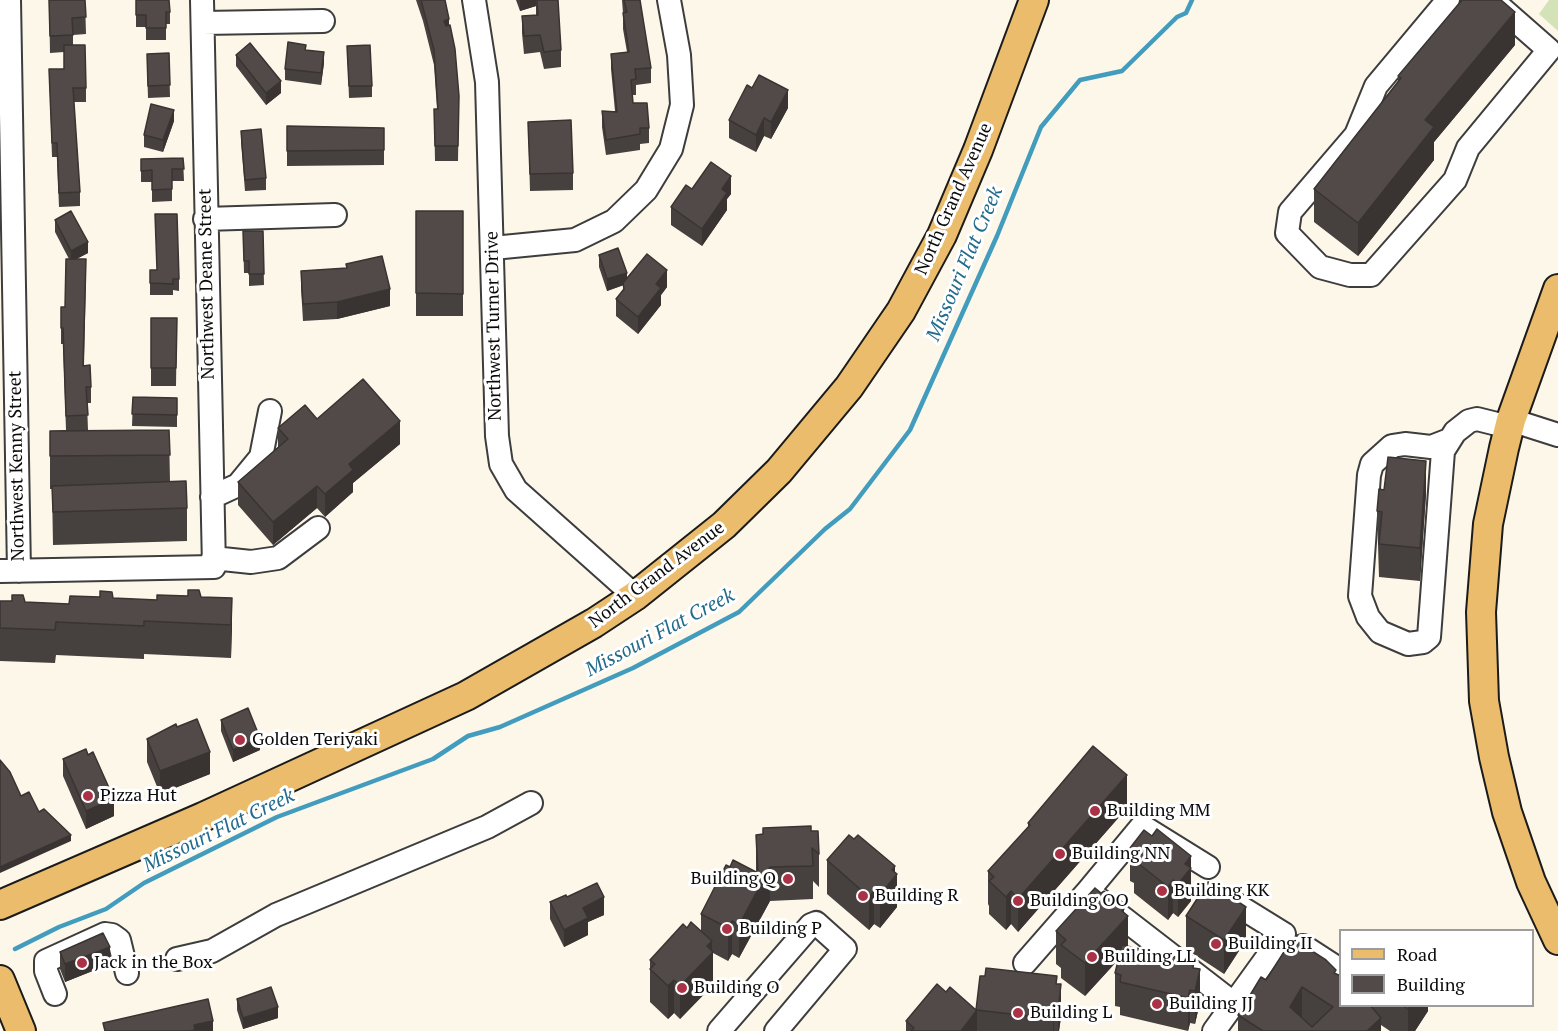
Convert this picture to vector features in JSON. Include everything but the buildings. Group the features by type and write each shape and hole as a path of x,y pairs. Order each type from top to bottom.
{"main road":[{"name":"North Grand Avenue","path":"0,905 203,817 466,696 584,629 635,596 724,525 780,471 849,387 901,311 942,235 1034,0"},
{"path":"1558,289 1510,424 1488,524 1481,612 1484,701 1507,812 1531,882 1558,940"},
{"path":"0,980 21,1031"}],"street":[{"name":"Northwest Kenny Street","path":"9,0 10,571"},
{"name":"Northwest Deane Street","path":"202,0 213,562"},
{"name":"Northwest Turner Drive","path":"474,0 487,82 497,436 501,464 516,490 635,596"},
{"path":"493,248 575,240 614,221 646,190 671,149 682,105 679,55 669,0"},
{"path":"1448,0 1376,86 1356,135 1290,212 1287,233 1320,267 1350,275 1371,275 1455,180 1468,148 1549,50 1499,2"},
{"path":"203,24 323,21"},
{"path":"206,219 334,214"},
{"path":"212,497 238,485 261,457 270,411"},
{"path":"1449,440 1431,447 1405,444 1392,446 1372,464 1369,475 1360,596 1368,617 1380,632 1408,644 1423,642 1429,637 1443,452 1449,440 1464,424 1477,419 1558,435"},
{"path":"10,571 251,562 278,558 318,528"},
{"path":"177,959 212,951 276,915 487,827 531,803"},
{"path":"1025,963 1142,826 1208,867"},
{"path":"1088,891 1233,1003"},
{"path":"1229,900 1339,969"},
{"path":"719,1031 811,925 816,923 845,949 776,1031"},
{"path":"56,994 46,971 46,961 105,934 112,935 119,940 127,973"},
{"path":"1214,1031 1284,934"}],"green space":[{"path":"1549,0 1558,0 1558,31 1539,14"}],"waterway":[{"name":"Missouri Flat Creek","path":"15,949 59,927 106,909 144,883 277,817 433,759 468,736 500,727 633,668 739,612 825,529 850,509 910,430 997,236 1041,127 1080,80 1122,71 1177,17 1186,13 1192,0"}],"place":[{"name":"Golden Teriyaki","path":"240,740"},
{"name":"Pizza Hut","path":"88,796"},
{"name":"Building MM","path":"1095,811"},
{"name":"Building NN","path":"1060,854"},
{"name":"Building Q","path":"788,879"},
{"name":"Building KK","path":"1162,891"},
{"name":"Building R","path":"863,896"},
{"name":"Building OO","path":"1018,901"},
{"name":"Building P","path":"727,929"},
{"name":"Building II","path":"1216,944"},
{"name":"Building LL","path":"1092,957"},
{"name":"Jack in the Box","path":"82,963"},
{"name":"Building O","path":"682,988"},
{"name":"Building JJ","path":"1157,1004"},
{"name":"Building L","path":"1018,1013"}]}
